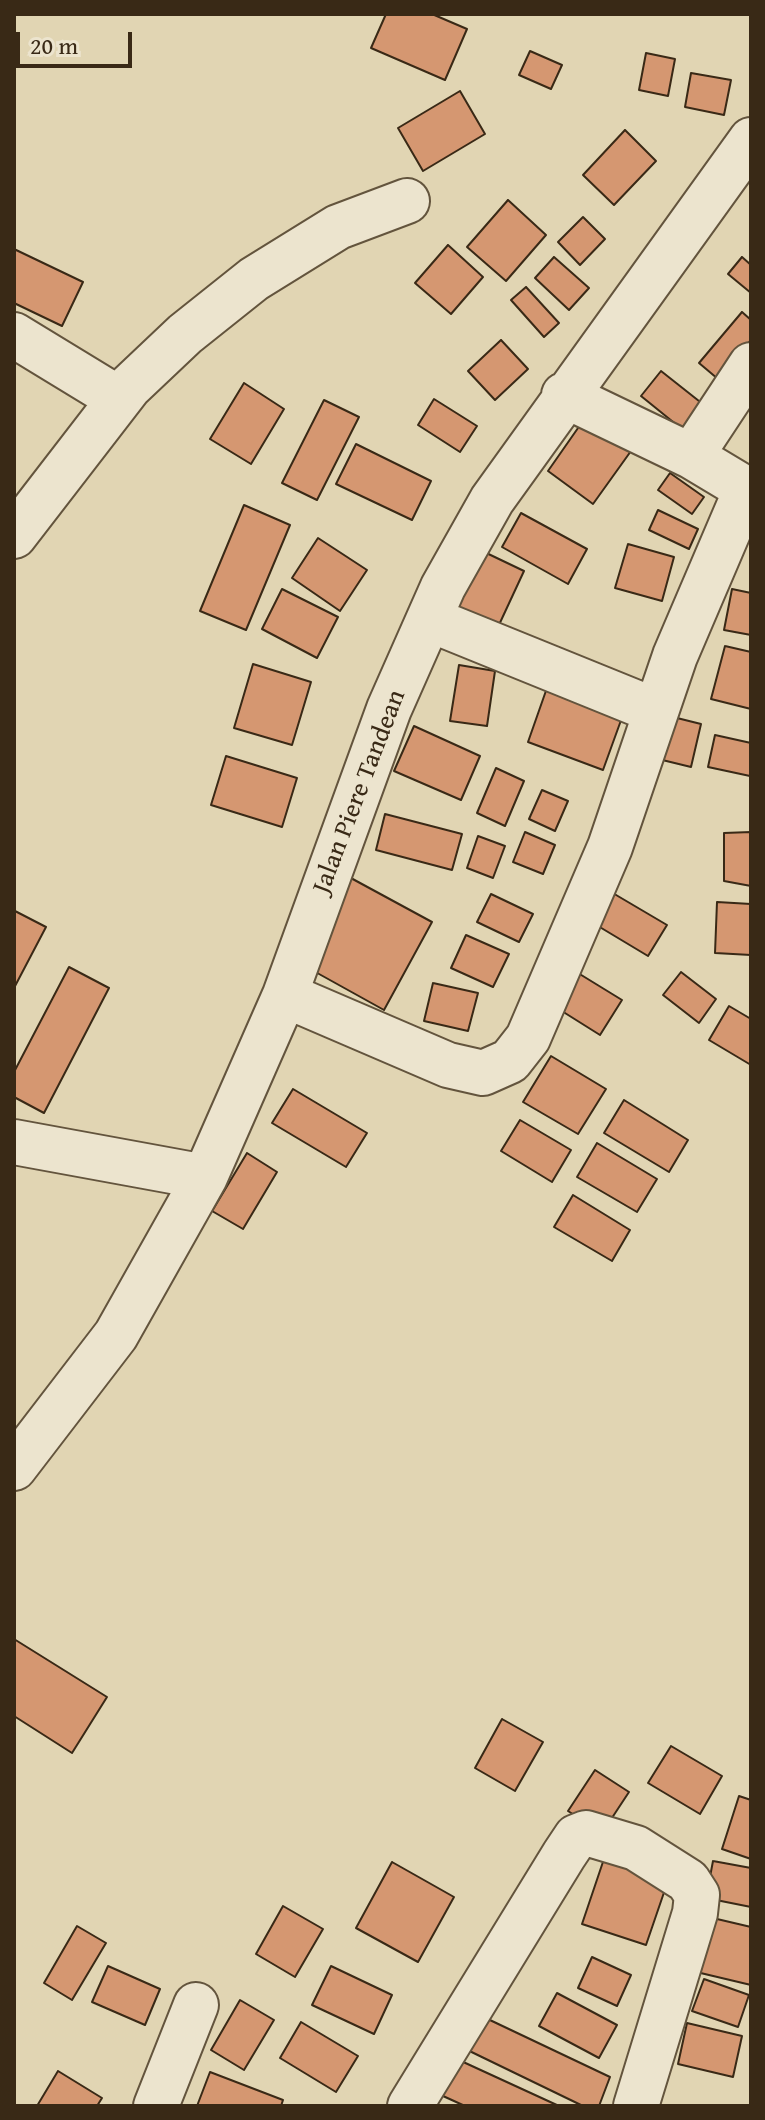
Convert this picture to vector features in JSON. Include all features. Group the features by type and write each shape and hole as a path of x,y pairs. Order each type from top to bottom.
{"street":[{"name":"Jalan Piere Tandean","path":"14,1468 116,1335 205,1177 285,995 389,709 429,619 492,500 564,395 751,140"},
{"path":"14,536 119,399 151,364 254,279 338,227 407,201"},
{"path":"14,335 119,399"},
{"path":"691,456 751,365"},
{"path":"285,995 448,1065 483,1073 510,1061 528,1038 610,847 675,656 748,491 691,456 564,395"},
{"path":"429,619 656,711"},
{"path":"14,1142 205,1177"},
{"path":"410,2106 564,1855 576,1837 586,1833 636,1848 688,1881 697,1895 695,1913 636,2106"},
{"path":"156,2106 196,2005"}],"building":[{"path":"386,14 432,14 467,29 445,80 371,48"},
{"path":"530,51 562,65 551,89 519,75"},
{"path":"646,53 675,59 668,96 639,90"},
{"path":"691,73 731,80 724,115 685,107"},
{"path":"460,91 485,134 423,171 398,128"},
{"path":"625,130 656,161 614,205 583,175"},
{"path":"508,200 546,235 506,281 467,247"},
{"path":"583,217 605,239 580,265 558,242"},
{"path":"448,245 483,277 451,314 415,283"},
{"path":"14,249 83,282 62,326 14,303"},
{"path":"554,257 589,288 569,310 535,278"},
{"path":"742,257 751,265 751,293 728,274"},
{"path":"526,287 559,323 544,337 511,300"},
{"path":"742,312 751,320 751,340 718,379 699,363"},
{"path":"501,340 528,369 495,400 468,371"},
{"path":"661,371 704,405 683,430 641,396"},
{"path":"244,383 284,409 251,464 210,439"},
{"path":"434,399 477,426 460,452 418,425"},
{"path":"324,400 359,417 317,500 282,483"},
{"path":"585,418 631,451 593,504 548,471"},
{"path":"356,444 431,481 412,520 336,484"},
{"path":"670,473 704,497 692,514 658,490"},
{"path":"244,505 290,525 246,630 200,611"},
{"path":"658,510 698,529 689,549 649,530"},
{"path":"521,513 587,549 568,584 502,547"},
{"path":"318,538 367,570 340,611 292,578"},
{"path":"628,544 674,557 662,601 615,588"},
{"path":"478,549 524,571 498,627 452,605"},
{"path":"282,589 338,617 317,658 262,629"},
{"path":"732,589 751,593 751,635 724,630"},
{"path":"725,646 751,652 751,709 711,699"},
{"path":"253,664 311,682 292,745 234,728"},
{"path":"459,665 495,671 487,726 450,721"},
{"path":"548,685 624,712 603,770 528,742"},
{"path":"661,714 701,724 691,767 650,757"},
{"path":"414,726 480,756 461,800 394,771"},
{"path":"715,735 751,743 750,776 708,767"},
{"path":"226,756 297,778 282,827 211,805"},
{"path":"496,768 524,781 505,826 477,813"},
{"path":"542,790 568,801 555,831 529,819"},
{"path":"385,814 462,834 452,870 376,850"},
{"path":"525,832 555,845 543,874 513,862"},
{"path":"751,832 751,886 724,881 724,833"},
{"path":"478,836 505,846 493,878 467,868"},
{"path":"349,877 432,922 384,1010 301,964"},
{"path":"611,892 667,925 648,956 593,923"},
{"path":"491,894 533,914 519,942 477,922"},
{"path":"717,902 751,904 751,955 715,953"},
{"path":"15,911 46,927 14,988 14,914"},
{"path":"466,935 509,954 493,987 451,968"},
{"path":"69,967 109,988 44,1113 14,1097 14,1072"},
{"path":"681,972 716,999 699,1023 663,995"},
{"path":"578,973 622,1000 600,1035 557,1008"},
{"path":"433,983 478,993 468,1031 424,1021"},
{"path":"729,1006 751,1019 751,1065 709,1040"},
{"path":"551,1056 606,1089 578,1134 523,1102"},
{"path":"293,1089 367,1133 346,1167 272,1123"},
{"path":"624,1100 688,1140 669,1172 604,1133"},
{"path":"520,1120 571,1150 552,1182 501,1151"},
{"path":"597,1143 657,1179 637,1212 577,1177"},
{"path":"247,1153 277,1172 243,1229 212,1211"},
{"path":"573,1195 630,1230 612,1261 554,1227"},
{"path":"14,1639 107,1697 72,1753 14,1716"},
{"path":"502,1719 543,1742 515,1791 475,1768"},
{"path":"671,1746 722,1776 700,1814 648,1783"},
{"path":"595,1770 629,1792 602,1833 568,1811"},
{"path":"739,1796 751,1800 751,1859 722,1849"},
{"path":"607,1850 671,1872 646,1945 582,1924"},
{"path":"713,1861 751,1868 751,1907 706,1898"},
{"path":"392,1862 454,1897 418,1962 356,1928"},
{"path":"283,1906 323,1929 295,1977 256,1954"},
{"path":"700,1915 751,1927 751,1985 688,1970"},
{"path":"77,1926 106,1943 72,2000 44,1983"},
{"path":"592,1957 631,1975 617,2006 578,1988"},
{"path":"108,1966 160,1989 145,2025 92,2002"},
{"path":"331,1966 392,1995 374,2034 312,2005"},
{"path":"704,1979 749,1995 738,2027 692,2011"},
{"path":"557,1993 617,2025 599,2058 539,2026"},
{"path":"240,2000 274,2020 244,2070 211,2050"},
{"path":"473,2012 610,2077 599,2106 583,2106 455,2044"},
{"path":"301,2022 358,2056 336,2092 280,2058"},
{"path":"687,2023 742,2036 733,2077 678,2064"},
{"path":"448,2055 559,2106 465,2106 432,2091"},
{"path":"58,2071 102,2098 97,2106 37,2106"},
{"path":"210,2072 283,2100 281,2106 197,2106"}]}
